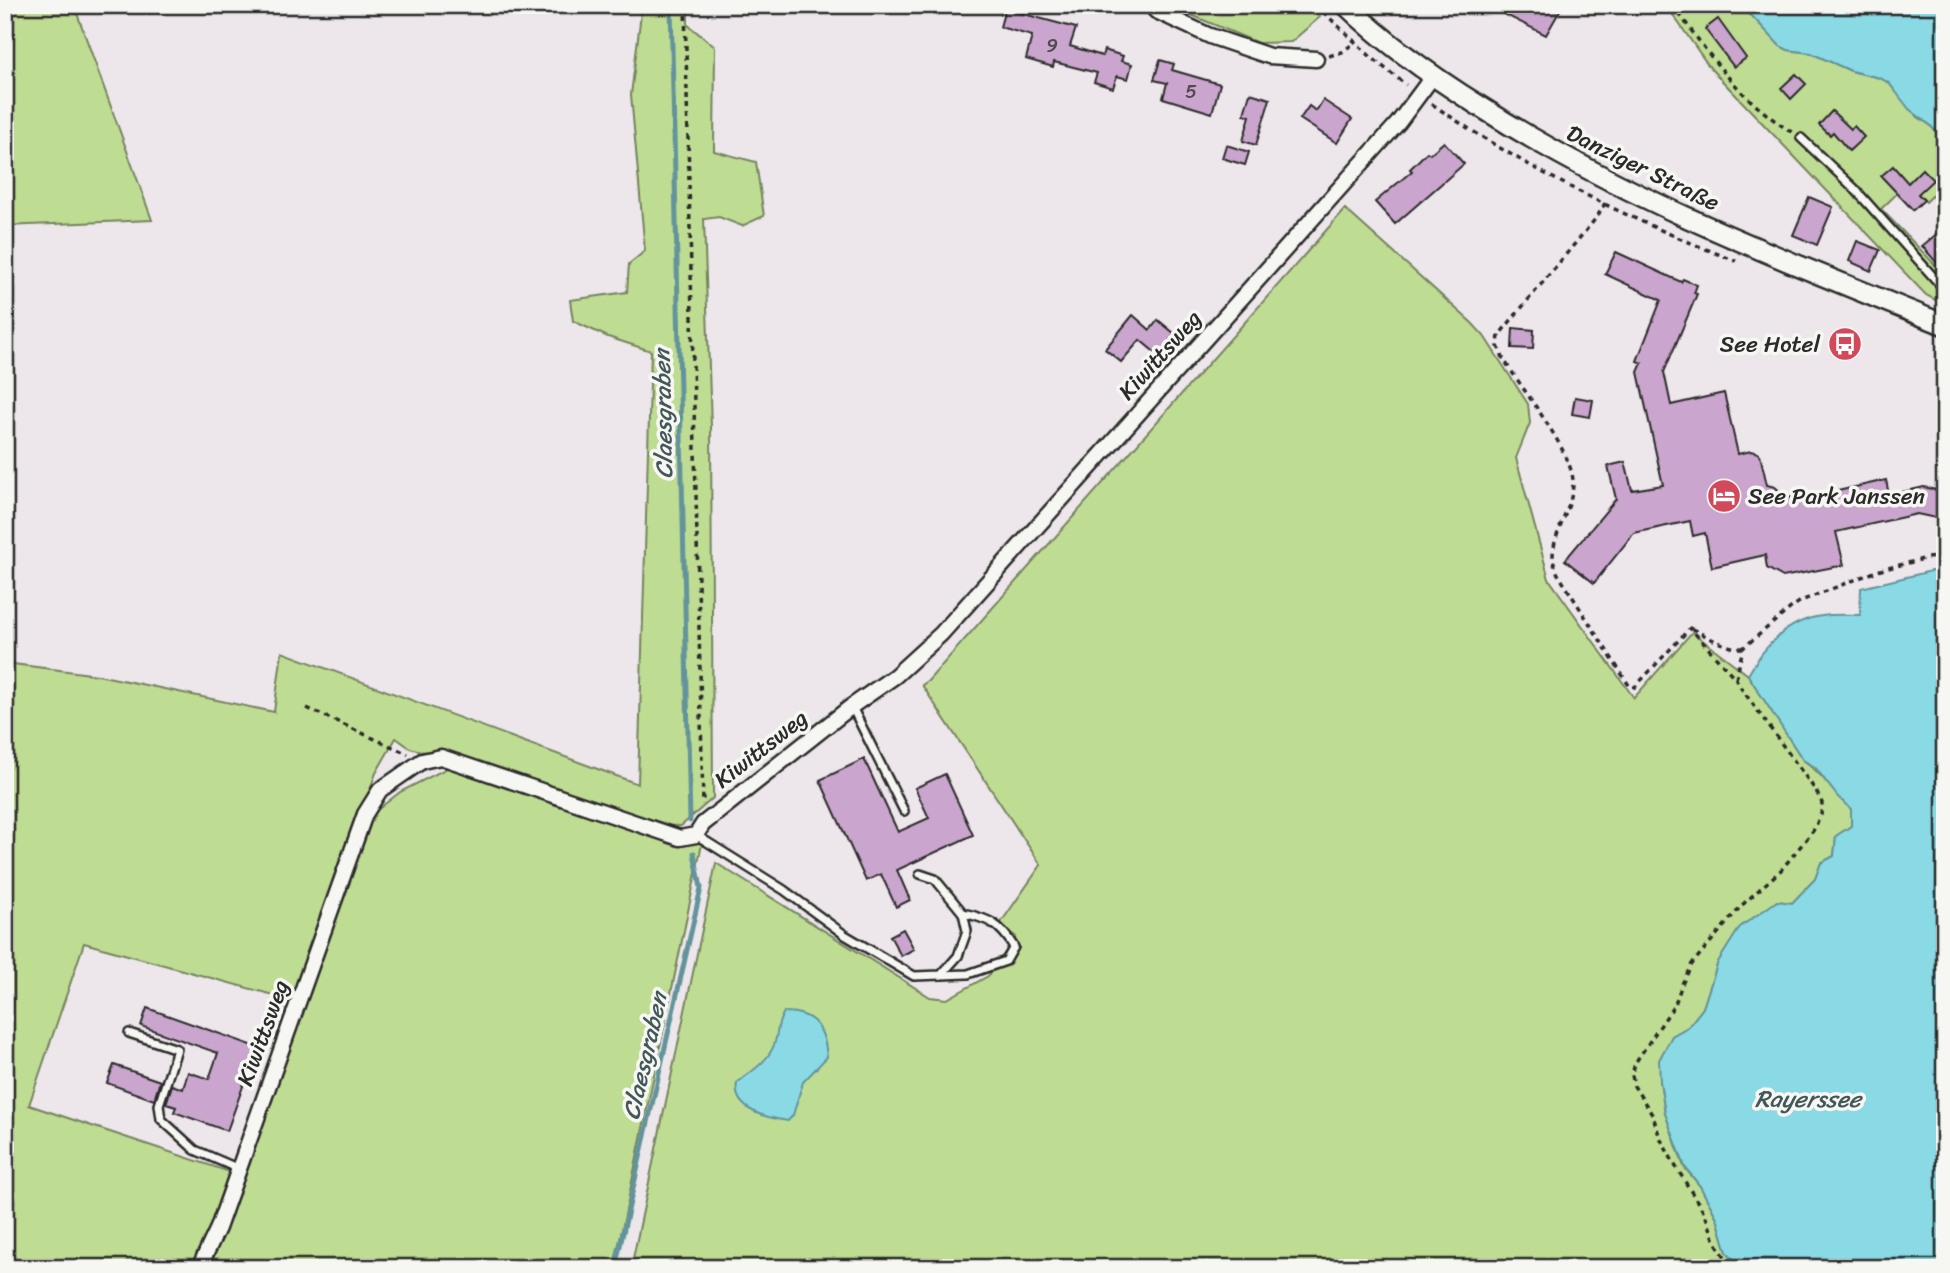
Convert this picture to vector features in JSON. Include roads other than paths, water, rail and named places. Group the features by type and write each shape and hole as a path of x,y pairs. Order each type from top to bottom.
{"street":[{"path":"1151,5 1156,11 1210,36 1269,56 1316,60"},
{"name":"Danziger Straße","path":"1346,5 1392,46 1433,76 1565,158 1634,194 1764,253 1945,325"},
{"name":"Kiwittsweg","path":"200,1268 218,1228 365,814 380,790 422,761 441,757 680,838 700,830 852,706 895,676 941,634 1398,123 1433,76"}],"lane":[{"path":"1801,138 1854,187 1945,290"},
{"path":"852,706 904,811"},
{"path":"700,830 845,935 914,976 968,974 1006,961 1014,947 1004,932 985,918 963,913"},
{"path":"920,874 934,879 963,913 967,932 958,956 941,975"},
{"path":"129,1032 177,1049 159,1105 161,1119 195,1150 239,1169"}],"water":[{"path":"1734,5 1945,5 1945,142 1930,125 1909,109 1889,83 1851,71 1811,53 1788,50 1780,46 1754,18"},
{"name":"Rayerssee","path":"1931,571 1945,571 1945,1268 1742,1268 1727,1252 1717,1218 1700,1186 1685,1167 1665,1113 1659,1060 1672,1036 1688,1027 1703,1008 1718,962 1740,927 1777,901 1792,903 1815,879 1821,863 1834,856 1836,836 1851,826 1851,809 1815,767 1803,760 1748,675 1769,645 1798,623 1827,615 1860,615 1861,588"},
{"path":"784,1012 804,1015 816,1024 824,1038 827,1057 803,1082 793,1115 788,1121 753,1111 745,1106 737,1092 737,1083 758,1067 771,1051"}],"waterway":[{"name":"Claesgraben","path":"671,5 690,821"},
{"name":"Claesgraben","path":"615,1268 701,888 694,853"}],"place":[{"name":"See Hotel","path":"1845,344"},
{"name":"See Park Janssen","path":"1724,496"}]}
